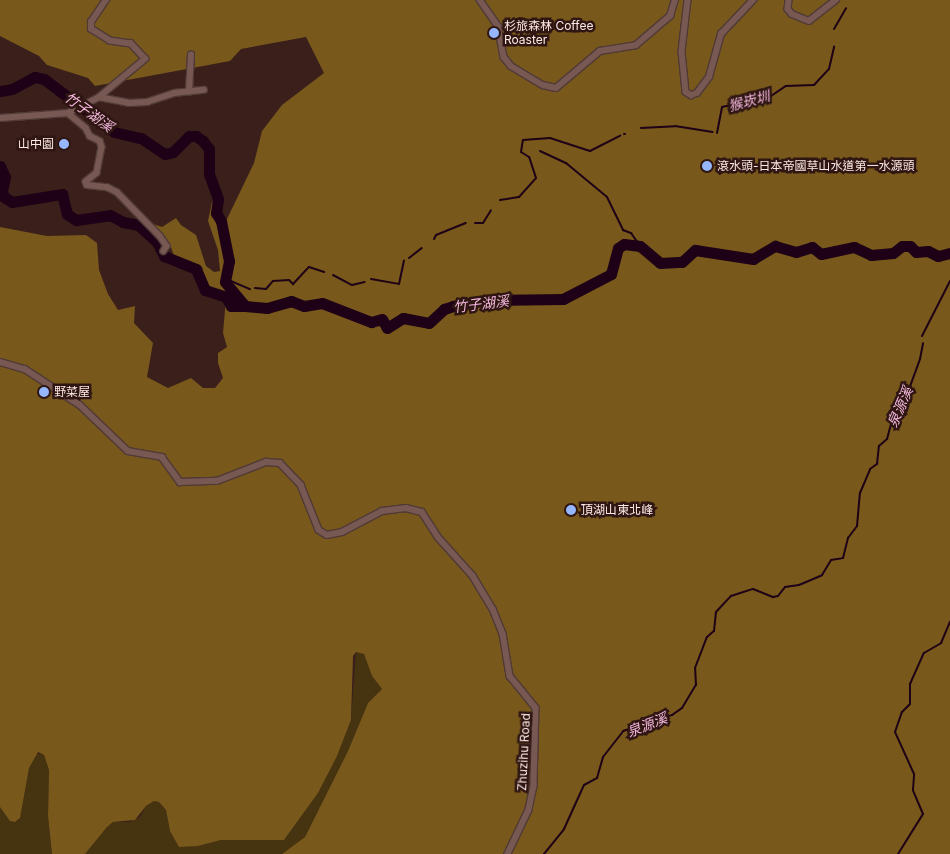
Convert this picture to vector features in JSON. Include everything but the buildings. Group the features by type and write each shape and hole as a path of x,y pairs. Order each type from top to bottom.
{"street":[{"path":"0,118 68,113 78,109 99,97 145,59 131,44 110,41 92,29 91,22 106,0"},
{"path":"480,0 498,26 504,57 511,66 543,85 556,88 600,51 636,46 670,16 675,0"},
{"path":"688,0 682,52 686,92 691,95 697,93 709,77 721,34 753,0"},
{"path":"789,0 788,10 792,14 809,21 836,0"},
{"path":"189,92 191,55"},
{"path":"99,97 129,103 147,102 204,90"},
{"path":"68,113 86,128 90,136 100,141 102,147 97,173 86,182 87,185 107,187 117,192 160,236 167,246 164,251"},
{"name":"Zhuzihu Road","path":"0,362 25,369 80,405 128,451 162,458 180,482 217,481 266,462 280,463 301,485 319,530 327,535 342,532 382,511 406,508 422,512 439,538 473,576 494,609 503,634 510,676 536,708 534,786 529,810 508,854"}],"shaded area":[{"path":"0,0 950,0 950,854 282,854 305,837 348,751 368,703 382,689 372,676 364,654 356,652 353,656 351,720 337,756 318,793 284,840 221,840 198,846 179,847 170,831 166,810 159,802 154,801 146,806 135,820 113,822 85,854 52,854 48,816 49,770 44,755 38,752 29,768 20,818 15,822 10,821 0,807 0,227 47,236 86,235 97,243 99,270 108,294 118,310 135,306 134,323 153,343 147,377 168,388 191,378 203,388 215,388 223,378 218,363 218,353 227,347 223,333 226,299 205,293 193,270 176,262 171,247 144,229 141,220 162,227 176,218 181,225 196,235 206,266 214,272 220,271 218,250 208,221 212,202 222,196 222,220 226,221 254,163 262,131 282,105 324,73 306,37 241,49 230,61 95,86 88,78 47,65 39,56 0,36"},
{"path":"356,652 364,654 372,676 382,689 368,703 348,751 305,837 282,854 85,854 113,822 130,822 140,817 146,806 154,801 159,802 166,810 170,831 198,846 221,840 284,840 318,793 337,755 351,720"},
{"path":"35,753 44,755 49,770 48,816 52,854 0,854 0,807 13,822 19,820 29,768"}],"waterway":[{"name":"猴崁圳","path":"834,29 846,8"},
{"name":"猴崁圳","path":"717,133 722,107 771,96 786,86 814,85 829,69 834,47"},
{"name":"竹子湖溪","path":"0,91 12,89 35,77 44,79 114,132 141,138 165,154 173,152 189,136 196,136 203,141 209,149 209,174 218,199 216,213 221,221 229,261 225,282 245,306 267,308 291,301 304,306 322,303 371,322 382,319 387,328 403,318 429,323 444,309 453,306 487,300 563,299 611,274 618,248 624,244 640,246 660,263 682,262 695,250 753,259 775,246 796,252 812,247 821,254 854,247 871,255 893,253 902,246 910,246 916,252 928,251 938,256 950,253"},
{"name":"猴崁圳","path":"641,128 675,126 713,132"},
{"name":"猴崁圳","path":"500,200 519,197 536,178 529,157 521,152 523,140 550,138 590,151 620,136"},
{"path":"540,151 566,163 607,197 623,230 631,233 640,246"},
{"path":"0,166 5,177 2,191 4,197 12,202 62,194 67,214 76,220 110,215 123,222 138,225 157,242 164,256 196,269 205,290 226,297 231,306 245,306"},
{"name":"猴崁圳","path":"475,223 483,223 491,210"},
{"name":"猴崁圳","path":"434,239 436,235 466,223"},
{"name":"猴崁圳","path":"409,258 422,248"},
{"name":"猴崁圳","path":"371,279 399,284 404,261"},
{"name":"猴崁圳","path":"255,288 266,289 273,281 289,280 293,284 309,267 324,272"},
{"name":"猴崁圳","path":"333,275 352,285 365,282"},
{"name":"猴崁圳","path":"226,279 250,289"},
{"name":"泉源溪","path":"922,336 950,281"},
{"name":"泉源溪","path":"544,854 564,829 584,785 597,778 603,757 623,731 672,715 682,708 696,685 695,668 707,637 714,631 716,612 731,596 753,589 773,597 778,596 785,587 799,585 822,575 831,560 843,558 848,538 857,526 860,493 870,469 877,464 879,446 887,439 893,417 904,403 920,359 923,343"},
{"path":"898,854 923,814 913,790 914,774 895,732 902,712 910,704 910,684 924,653 941,643 950,622"}],"place":[{"name":"杉旅森林 Coffee Roaster","path":"494,33"},
{"name":"山中園","path":"64,144"},
{"name":"滾水頭-日本帝國草山水道第一水源頭","path":"707,166"},
{"name":"野菜屋","path":"44,392"},
{"name":"頂湖山東北峰","path":"571,510"}]}
